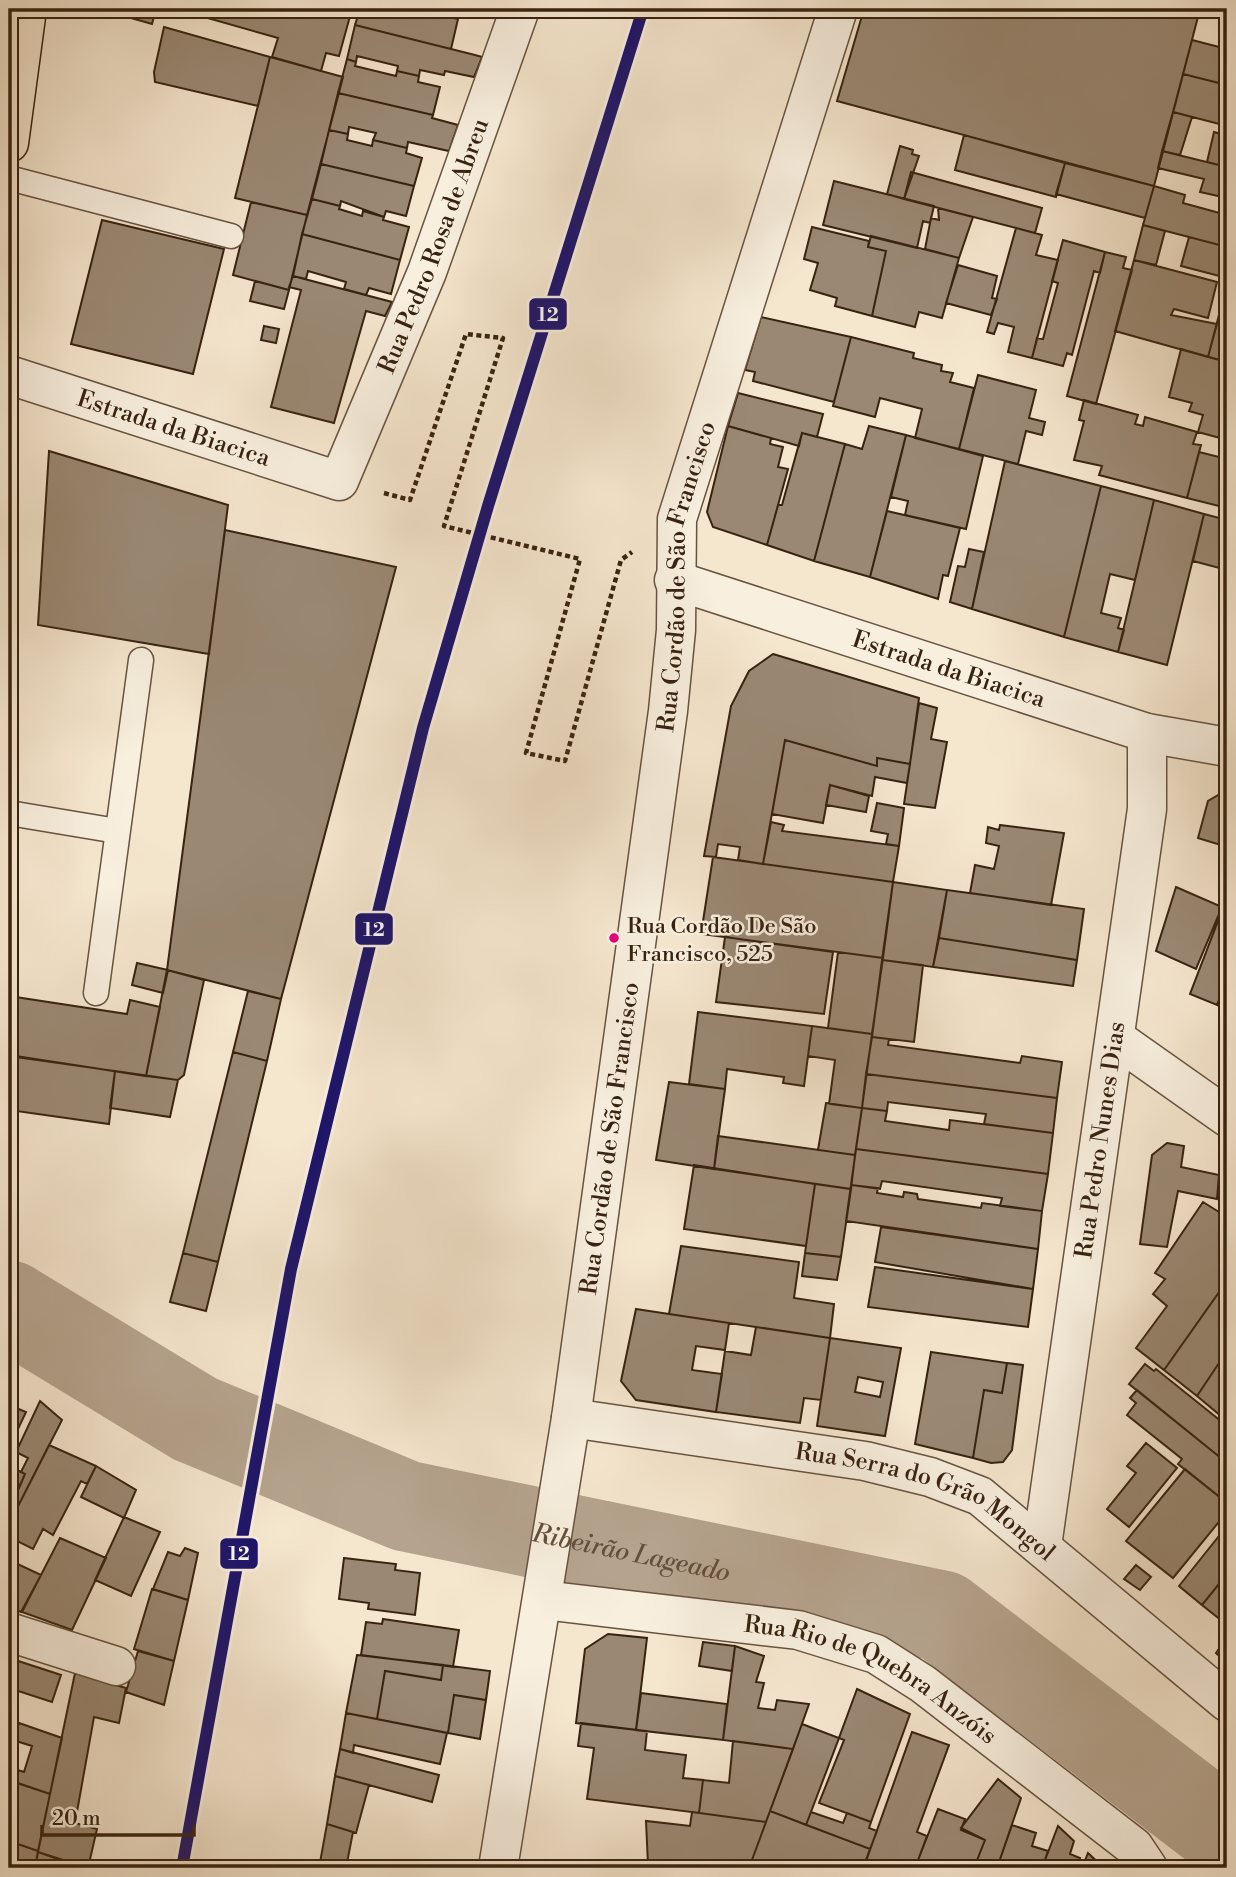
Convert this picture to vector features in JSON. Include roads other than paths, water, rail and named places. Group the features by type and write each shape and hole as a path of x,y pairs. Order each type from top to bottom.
{"main road":[{"path":"9,143 27,9"}],"street":[{"name":"Rua Pedro Rosa de Abreu","path":"339,481 427,272 520,9"},
{"name":"Rua Cordão de São Francisco","path":"498,1868 565,1461 673,670 677,519 838,9"},
{"name":"Estrada da Biacica","path":"9,375 339,481"},
{"name":"Estrada da Biacica","path":"674,580 1147,733 1227,747"},
{"name":"Rua Pedro Nunes Dias","path":"1042,1546 1147,809 1147,733"},
{"path":"1115,1038 1227,1117"},
{"name":"Rua Serra do Grão Mongol","path":"571,1418 865,1461 930,1477 980,1496 1227,1702"},
{"name":"Rua Rio de Quebra Anzóis","path":"543,1600 799,1630 876,1654 923,1684 1135,1847 1148,1868"},
{"path":"9,1632 116,1666"}],"lane":[{"path":"9,178 231,236"},
{"path":"96,993 141,660"},
{"path":"9,813 117,831"}],"waterway":[{"name":"Ribeirão Lageado","path":"9,1306 195,1419 406,1506 942,1616 1227,1834"}],"place":[{"name":"Rua Cordão De São Francisco, 525","path":"614,938"}]}
